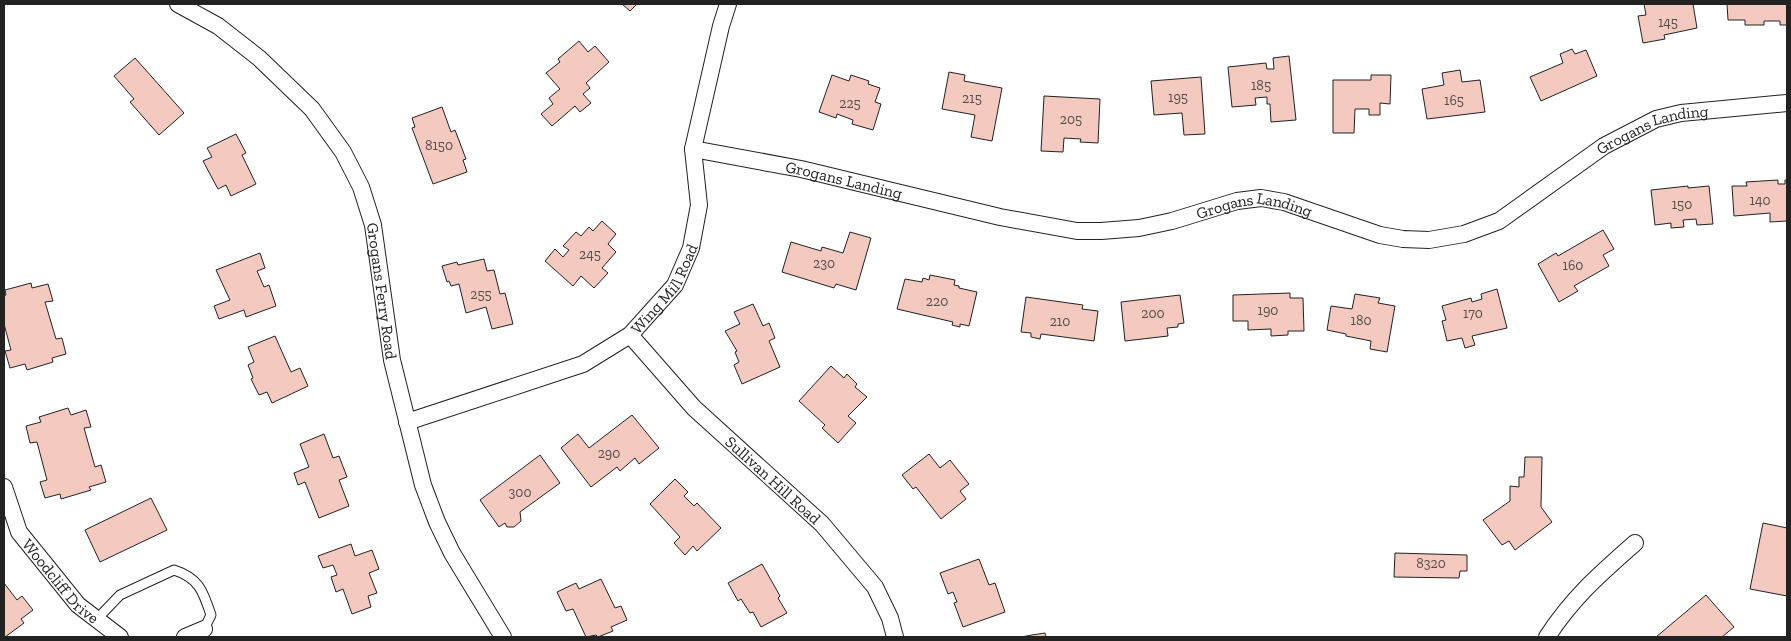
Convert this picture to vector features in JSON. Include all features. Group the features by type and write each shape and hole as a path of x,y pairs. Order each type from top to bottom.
{"street":[{"name":"Grogans Ferry Road","path":"178,4 218,26 259,58 312,109 343,152 361,187 372,225 392,360 423,484 437,522 452,553 503,637"},
{"name":"Wing Mill Road","path":"407,422 583,364 630,336 675,285 691,248 699,205 693,149 721,26 728,4"},
{"name":"Grogans Landing","path":"693,149 801,169 1000,217 1077,231 1139,228 1172,221 1237,201 1261,198 1284,202 1380,235 1403,239 1429,240 1464,234 1499,221 1604,146 1656,119 1681,113 1787,104"},
{"name":"Sullivan Hill Road","path":"630,336 694,408 822,524 875,587 890,618 895,637"},
{"name":"Woodcliff Drive","path":"4,487 19,532 78,605 120,637"},
{"path":"1548,637 1561,616 1590,583 1635,543"},
{"path":"185,637 204,629"}],"lane":[{"path":"97,619 120,595 174,570 188,575 199,585 211,615 204,629"}],"building":[{"path":"622,4 637,4 630,11"},
{"path":"1644,4 1693,4 1697,28 1664,35 1665,39 1643,43 1638,16 1646,15"},
{"path":"1727,4 1787,4 1787,25 1780,25 1780,21 1764,21 1764,25 1745,25 1745,20 1728,20"},
{"path":"579,41 588,52 595,46 609,62 586,83 590,88 583,94 591,103 580,112 575,106 552,126 541,114 553,104 549,98 560,89 546,73 560,62 558,59"},
{"path":"1572,49 1575,54 1586,50 1597,76 1541,101 1530,77 1563,63 1560,54"},
{"path":"1289,56 1296,120 1271,122 1270,104 1267,104 1267,97 1255,98 1256,105 1232,107 1228,67 1266,63 1267,69 1274,69 1273,58"},
{"path":"135,58 184,113 159,135 130,102 134,99 114,76"},
{"path":"1460,70 1462,82 1480,80 1485,112 1427,119 1422,89 1444,85 1442,73"},
{"path":"949,72 965,75 964,81 1002,88 992,141 971,137 975,115 942,109"},
{"path":"832,75 849,81 851,75 869,81 868,84 880,88 875,102 881,104 873,130 852,124 853,120 837,114 836,118 819,112"},
{"path":"1371,75 1391,75 1390,104 1380,103 1380,115 1369,115 1369,109 1355,109 1354,133 1333,133 1333,80 1371,80"},
{"path":"1201,77 1205,134 1184,135 1182,113 1154,115 1151,81"},
{"path":"1044,96 1100,99 1098,143 1080,142 1081,139 1064,138 1063,152 1041,151"},
{"path":"442,107 451,132 455,130 466,159 463,160 467,172 433,184 412,128 415,127 412,118"},
{"path":"236,134 246,153 242,155 256,184 231,196 226,185 218,189 203,161 212,157 207,148"},
{"path":"1778,180 1778,184 1785,184 1785,180 1787,180 1787,221 1770,222 1770,213 1734,216 1732,186 1747,186 1746,182"},
{"path":"1688,186 1688,188 1709,186 1713,224 1697,225 1696,219 1683,220 1684,227 1671,228 1671,223 1655,225 1651,190"},
{"path":"602,221 616,234 608,244 616,252 602,268 608,273 594,288 581,276 573,286 545,261 555,249 563,257 569,250 563,246 576,232 581,236 589,227 593,231"},
{"path":"1603,230 1614,249 1603,255 1609,266 1574,286 1578,291 1559,302 1538,264 1556,253 1558,256"},
{"path":"850,232 871,238 856,290 836,284 834,288 782,272 791,242 821,251 822,247 843,253"},
{"path":"260,253 265,268 257,271 264,287 269,285 276,306 246,317 244,310 219,319 214,306 230,300 216,270"},
{"path":"484,259 487,271 494,270 500,294 505,293 513,324 492,329 486,307 466,313 459,284 451,286 449,281 447,282 442,266 457,262 458,265"},
{"path":"930,275 955,280 954,285 959,286 959,288 977,292 969,326 960,324 960,327 952,325 953,322 897,309 905,279 922,282 923,278 929,280"},
{"path":"31,283 32,288 48,284 53,301 45,302 56,339 62,338 66,354 52,358 53,362 27,370 25,364 10,368 5,351 11,350 4,324 5,290"},
{"path":"1497,289 1507,328 1472,336 1475,345 1465,348 1462,338 1447,341 1442,321 1446,320 1442,306 1471,298 1472,302 1482,299 1481,294"},
{"path":"1290,293 1290,298 1303,298 1304,331 1288,331 1288,335 1271,336 1271,329 1248,330 1248,321 1233,321 1233,295"},
{"path":"1355,294 1380,298 1378,303 1395,306 1387,352 1370,349 1371,341 1327,330 1331,306 1352,309"},
{"path":"1180,295 1184,323 1178,324 1178,327 1167,328 1168,336 1125,341 1121,302"},
{"path":"1026,297 1083,305 1082,309 1098,311 1094,341 1041,334 1040,339 1031,337 1031,333 1021,332"},
{"path":"753,304 763,326 769,323 775,338 769,341 780,367 742,384 734,365 739,362 735,352 737,351 725,331 740,324 734,312"},
{"path":"275,336 291,372 300,368 308,386 272,403 267,392 259,395 251,379 253,378 248,365 254,362 248,347"},
{"path":"831,366 844,378 847,374 857,384 855,387 867,397 848,416 856,423 838,443 822,428 825,425 799,401"},
{"path":"68,408 71,415 86,410 91,427 84,428 95,467 101,465 106,482 89,487 91,490 61,499 60,494 45,498 40,482 47,480 37,442 30,443 26,426 41,422 39,417"},
{"path":"632,415 659,448 639,464 635,458 620,471 617,467 591,487 561,448 578,434 589,448"},
{"path":"324,434 333,458 339,456 347,477 339,480 349,506 319,518 305,482 298,485 294,473 309,467 300,444"},
{"path":"929,454 940,468 950,460 969,484 960,491 966,499 941,519 916,487 913,489 902,475"},
{"path":"540,455 560,483 520,512 521,521 514,527 507,527 505,523 499,527 480,500"},
{"path":"1525,457 1542,457 1541,507 1552,522 1515,550 1509,541 1502,545 1483,520 1510,501 1510,486 1519,487 1519,477 1524,477"},
{"path":"675,479 688,492 684,496 694,506 697,503 721,528 697,551 693,546 685,555 674,543 680,537 650,504"},
{"path":"151,498 167,530 100,562 85,530"},
{"path":"1763,523 1787,528 1787,596 1750,589"},
{"path":"351,544 355,556 372,550 379,569 369,573 377,593 368,596 371,607 352,614 343,589 336,592 331,577 337,575 333,565 323,568 318,556"},
{"path":"1395,553 1467,555 1467,571 1460,571 1459,578 1394,577"},
{"path":"979,559 989,585 995,583 1005,612 963,627 954,603 957,602 953,592 948,594 940,573"},
{"path":"762,564 787,613 761,627 753,612 750,613 741,599 738,601 728,583"},
{"path":"601,579 615,608 621,606 627,620 611,627 613,631 598,637 596,635 586,637 573,609 566,611 557,592 576,583 579,589"},
{"path":"4,583 17,600 22,596 33,610 21,619 24,623 5,637 4,637"},
{"path":"1706,595 1734,627 1722,637 1656,637"},
{"path":"1045,633 1046,637 1021,637 1032,635"}]}
